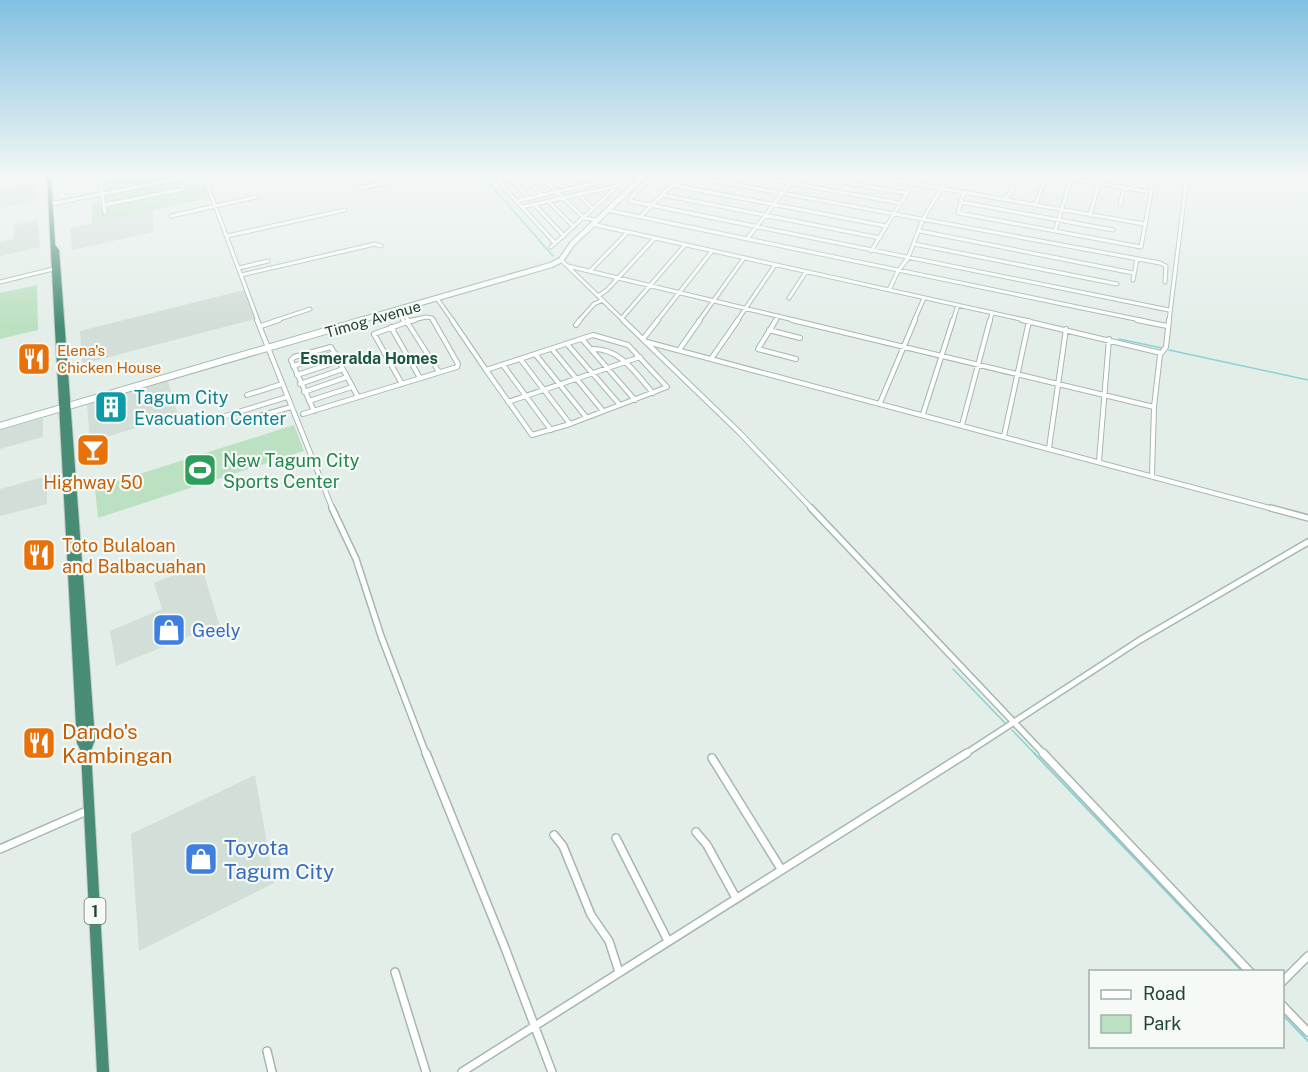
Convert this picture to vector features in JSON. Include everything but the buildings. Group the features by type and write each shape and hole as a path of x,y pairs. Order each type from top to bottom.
{"highway":[{"name":"1","path":"53,226 54,246 51,252 56,273 65,408 79,643 82,743 86,750 103,1072"}],"main road":[{"name":"Timog Avenue","path":"0,426 534,271 561,260 572,244 590,226"}],"street":[{"path":"223,226 324,491 356,559 381,636 444,801 536,1025 552,1072"},
{"path":"227,236 272,226"},
{"path":"539,226 555,243"},
{"path":"555,226 564,236"},
{"path":"608,226 1066,329 1161,353"},
{"path":"684,226 1167,326"},
{"path":"751,226 1169,310"},
{"path":"820,226 880,238"},
{"path":"871,251 886,226"},
{"path":"890,290 898,271 909,258 921,226"},
{"path":"961,226 1166,266 1165,282"},
{"path":"1028,226 1141,248 1144,226"},
{"path":"1055,231 1056,226"},
{"path":"1091,226 1113,230"},
{"path":"1152,475 1154,407 1161,353 1166,347 1180,226"},
{"path":"551,248 574,227"},
{"path":"747,239 756,227"},
{"path":"920,231 1133,273"},
{"path":"590,271 628,232"},
{"path":"598,296 655,238"},
{"path":"242,275 375,244 381,246"},
{"path":"914,244 1117,284"},
{"path":"622,318 652,286 685,245"},
{"path":"644,340 712,251"},
{"path":"679,350 744,258"},
{"path":"1133,280 1137,259"},
{"path":"561,260 598,296 599,302 622,318 740,433 1248,970"},
{"path":"239,268 268,261"},
{"path":"711,359 776,265"},
{"path":"568,266 1154,407"},
{"path":"789,298 806,272"},
{"path":"0,282 56,273"},
{"path":"880,403 924,298"},
{"path":"438,300 486,370 508,402 531,435 570,424 668,386 628,345 595,336 486,370"},
{"path":"576,325 599,302"},
{"path":"922,414 958,305"},
{"path":"261,326 309,309"},
{"path":"399,310 439,372"},
{"path":"962,425 993,313"},
{"path":"303,414 402,384 439,372 454,368 458,364 432,318 428,316 374,334 402,384"},
{"path":"778,316 758,349 796,358"},
{"path":"1004,436 1029,321"},
{"path":"391,327 420,378"},
{"path":"1049,448 1066,329"},
{"path":"769,330 800,338"},
{"path":"582,339 635,400"},
{"path":"1099,461 1109,339"},
{"path":"644,340 1308,518"},
{"path":"567,344 620,405"},
{"path":"314,411 293,366 291,359 294,357 329,346 358,397"},
{"path":"591,349 598,347 611,351 653,393"},
{"path":"552,349 603,411"},
{"path":"293,366 335,353"},
{"path":"536,355 586,417"},
{"path":"508,402 640,357"},
{"path":"521,360 570,424"},
{"path":"297,375 339,361"},
{"path":"503,365 551,430"},
{"path":"300,384 344,369"},
{"path":"304,392 347,378"},
{"path":"246,396 282,384"},
{"path":"309,400 352,387"},
{"path":"222,417 287,397"},
{"path":"238,422 291,407"},
{"path":"462,1072 1014,723 1147,636 1308,542"},
{"path":"712,758 781,869"},
{"path":"0,849 89,810"},
{"path":"696,832 720,867 736,898"},
{"path":"554,835 563,846 591,915 609,941 619,972"},
{"path":"616,838 668,941"},
{"path":"1284,980 1308,956"},
{"path":"395,972 426,1072"},
{"path":"1284,1007 1308,1032"},
{"path":"267,1051 272,1072"}],"shaded area":[{"path":"13,226 38,226 40,247 0,256 0,242 14,239"},
{"path":"153,226 153,232 72,250 70,228"},
{"path":"244,290 255,319 82,364 80,331"},
{"path":"168,381 178,415 90,442 87,405"},
{"path":"43,418 43,437 0,449 0,430"},
{"path":"47,476 47,504 0,516 0,489"},
{"path":"201,564 219,624 116,666 110,631 162,609 154,583"},
{"name":"Toyota Tagum City","path":"255,775 274,883 139,951 131,834"}],"green space":[{"path":"37,285 38,330 0,339 0,293"},
{"name":"New Tagum City Sports Center","path":"294,425 304,451 98,518 95,488"}],"waterway":[{"path":"527,226 553,256"},
{"path":"1119,339 1162,348"},
{"path":"1169,350 1308,380"},
{"path":"953,669 1005,723"},
{"path":"1012,730 1035,754"},
{"path":"1034,753 1241,970"},
{"path":"1284,1016 1308,1041"}],"place":[{"name":"Elena's Chicken House","path":"34,359"},
{"name":"Tagum City Evacuation Center","path":"111,407"},
{"name":"Highway 50","path":"93,450"},
{"name":"New Tagum City Sports Center","path":"200,470"},
{"name":"Toto Bulaloan and Balbacuahan","path":"39,555"},
{"name":"Geely","path":"169,630"},
{"name":"Dando's Kambingan","path":"39,743"},
{"name":"Toyota Tagum City","path":"201,859"}],"district":[{"name":"Esmeralda Homes","path":"369,358"}]}
